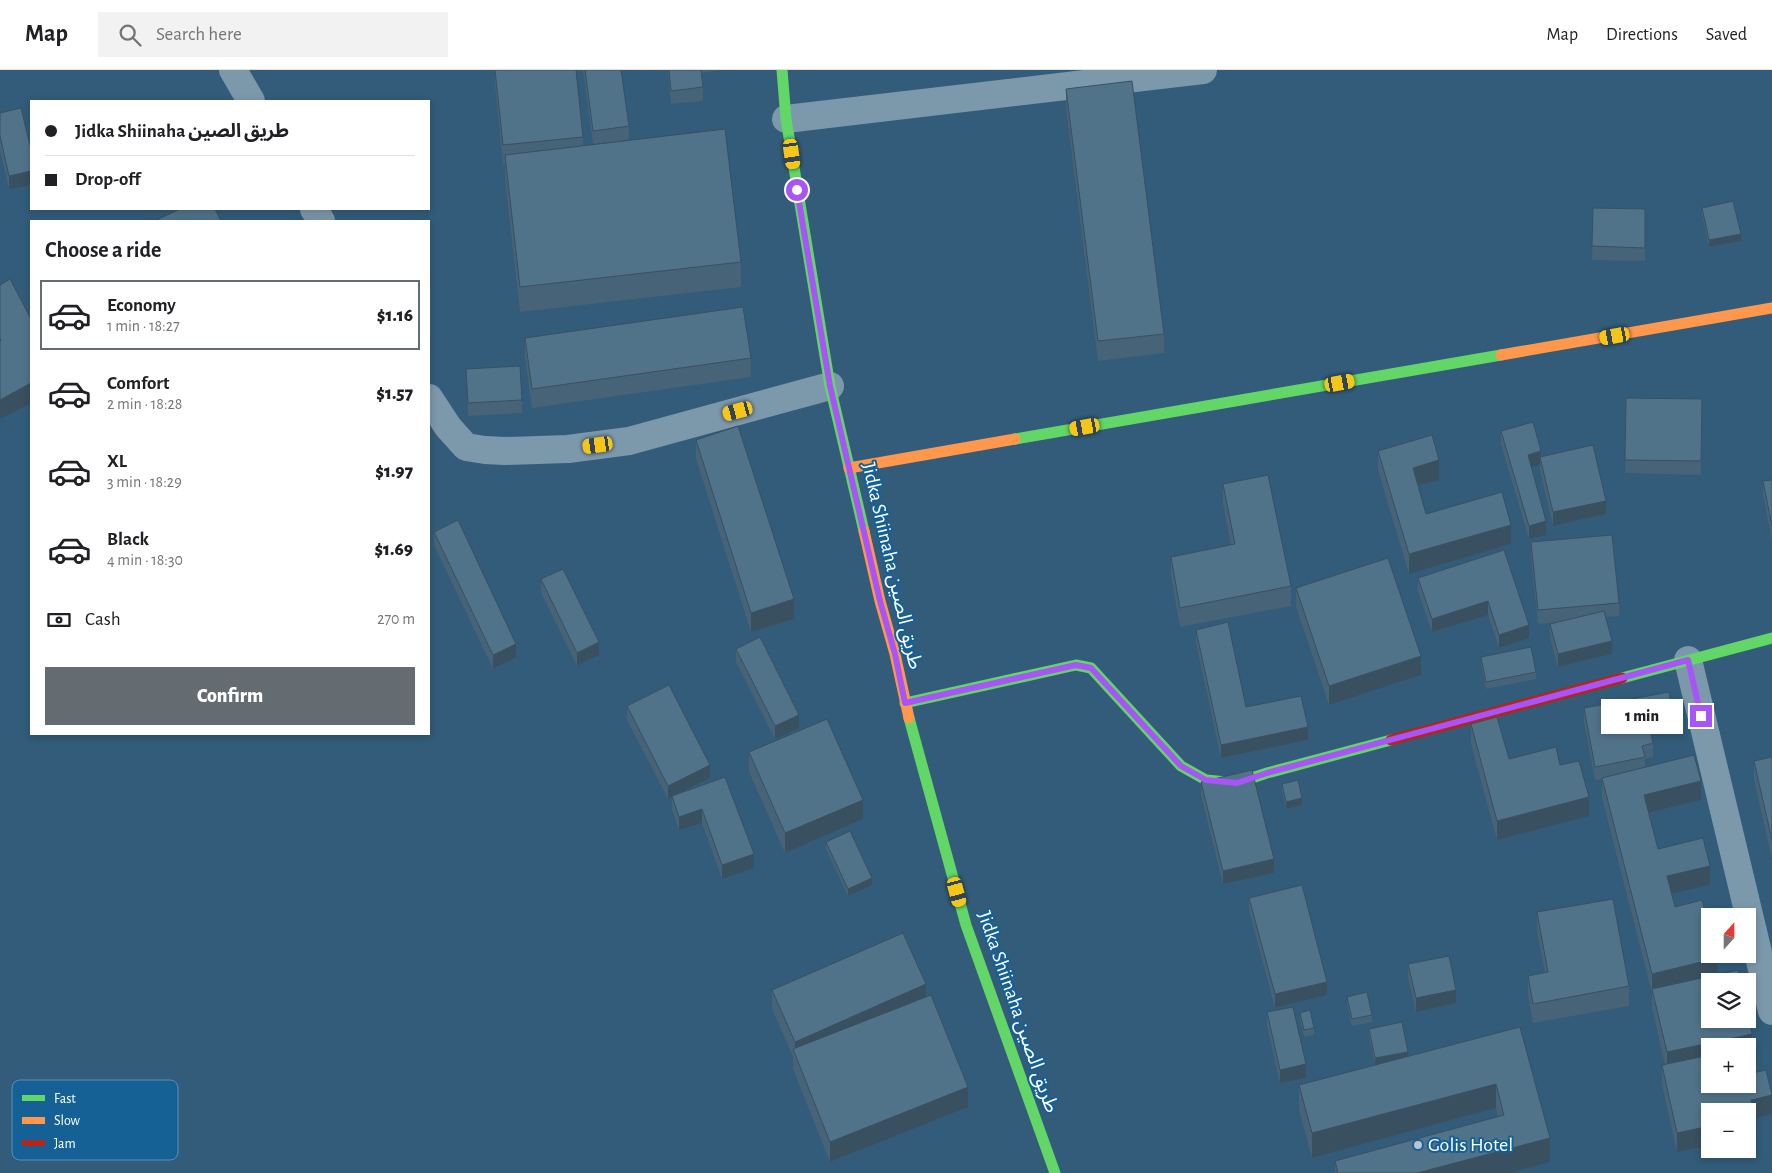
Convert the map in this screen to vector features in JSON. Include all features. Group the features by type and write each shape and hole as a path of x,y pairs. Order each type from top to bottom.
{"street":[{"path":"233,70 250,100"},
{"name":"Jidka Shiinaha طريق الصين","path":"782,70 786,119 830,386 880,601 895,654 905,703 966,924 1055,1173"},
{"path":"786,119 1202,70"},
{"path":"849,468 1772,308"},
{"path":"430,400 448,428 466,446 485,450 505,451 568,449 629,441 830,386"},
{"path":"905,703 1076,665 1091,668 1181,766 1206,780 1237,783 1267,773 1772,638"},
{"path":"1688,660 1772,1011"}],"building":[{"path":"495,70 576,70 583,137 503,145"},
{"path":"585,70 621,70 629,126 593,131"},
{"path":"669,70 701,70 703,87 671,91"},
{"path":"1132,81 1164,334 1098,341 1066,89"},
{"path":"21,108 30,145 30,171 9,176 0,136 0,113"},
{"path":"725,129 741,262 520,287 505,155"},
{"path":"1733,201 1741,234 1709,240 1702,208"},
{"path":"1593,208 1645,209 1645,248 1592,246"},
{"path":"178,210 216,210 220,220 156,220"},
{"path":"10,279 30,317 30,384 0,400 1,340 0,285"},
{"path":"743,307 751,358 532,389 525,338"},
{"path":"520,366 522,400 468,403 466,369"},
{"path":"1626,398 1702,399 1701,461 1625,460"},
{"path":"1533,422 1541,451 1528,455 1546,521 1529,526 1501,431"},
{"path":"738,426 794,599 751,613 696,440"},
{"path":"1432,435 1439,460 1413,468 1426,514 1502,492 1511,525 1409,554 1378,451"},
{"path":"1593,445 1606,501 1553,512 1540,457"},
{"path":"1268,475 1291,586 1180,608 1171,557 1235,544 1223,484"},
{"path":"1772,480 1772,526 1763,481"},
{"path":"458,520 516,644 493,655 434,532"},
{"path":"1612,535 1619,603 1538,610 1531,542"},
{"path":"1504,550 1529,625 1499,635 1488,601 1432,619 1418,578"},
{"path":"1388,558 1421,656 1329,686 1296,588"},
{"path":"563,569 599,642 577,653 541,579"},
{"path":"1604,611 1612,641 1558,654 1550,624"},
{"path":"1228,622 1246,707 1301,696 1308,727 1221,745 1196,630"},
{"path":"760,637 799,715 775,726 736,649"},
{"path":"1531,647 1536,672 1486,682 1481,657"},
{"path":"669,685 710,765 668,786 627,706"},
{"path":"1669,692 1672,710 1647,715 1653,743 1642,746 1645,757 1595,767 1584,708"},
{"path":"1497,717 1509,759 1556,747 1560,765 1579,761 1589,797 1497,821 1471,724"},
{"path":"827,719 863,800 785,833 749,752"},
{"path":"1694,755 1701,781 1644,795 1658,849 1703,838 1710,866 1667,876 1675,907 1702,900 1704,908 1701,908 1701,962 1652,974 1602,778"},
{"path":"1772,757 1772,840 1754,761"},
{"path":"1252,770 1274,859 1223,871 1201,782"},
{"path":"725,777 754,854 722,865 702,809 679,817 672,796"},
{"path":"1298,780 1302,798 1286,802 1282,784"},
{"path":"850,831 872,878 848,889 826,842"},
{"path":"1302,885 1327,982 1275,994 1249,898"},
{"path":"1613,899 1629,986 1533,1004 1528,976 1548,972 1537,912"},
{"path":"903,933 926,984 795,1042 772,990"},
{"path":"1449,956 1456,990 1416,998 1408,964"},
{"path":"1738,970 1739,973 1724,973"},
{"path":"1701,978 1701,1028 1751,1028 1752,1034 1733,1038 1701,1038 1701,1045 1667,1052 1652,989"},
{"path":"1367,992 1372,1015 1352,1019 1347,997"},
{"path":"931,995 968,1087 830,1142 793,1049"},
{"path":"1293,1007 1306,1064 1280,1070 1267,1012"},
{"path":"1310,1010 1314,1028 1304,1030 1300,1013"},
{"path":"1402,1022 1408,1052 1375,1058 1369,1029"},
{"path":"1520,1027 1550,1138 1417,1173 1338,1173 1335,1161 1504,1115 1496,1084 1312,1133 1299,1085"},
{"path":"1701,1057 1701,1093 1756,1093 1756,1072 1766,1070 1772,1095 1751,1100 1752,1103 1701,1103 1701,1128 1677,1133 1662,1065"}],"traffic: fast":[{"path":"782,70 786,119 830,386 864,531"},
{"path":"1015,439 1501,355"},
{"path":"1622,678 1772,638"},
{"path":"905,703 1076,665 1091,668 1181,766 1206,780 1237,783 1267,773 1391,740"},
{"path":"909,718 966,925 1055,1173"}],"traffic: slow":[{"path":"1501,355 1772,308"},
{"path":"849,468 1015,439"},
{"path":"864,531 909,718"}],"traffic: jam":[{"path":"1391,740 1622,678"}],"place":[{"name":"Golis Hotel","path":"1418,1145"}],"route":[{"path":"797,190 830,386 880,601 895,654 905,703 1076,665 1091,668 1181,766 1206,780 1237,783 1267,773 1688,660 1701,716"}]}
